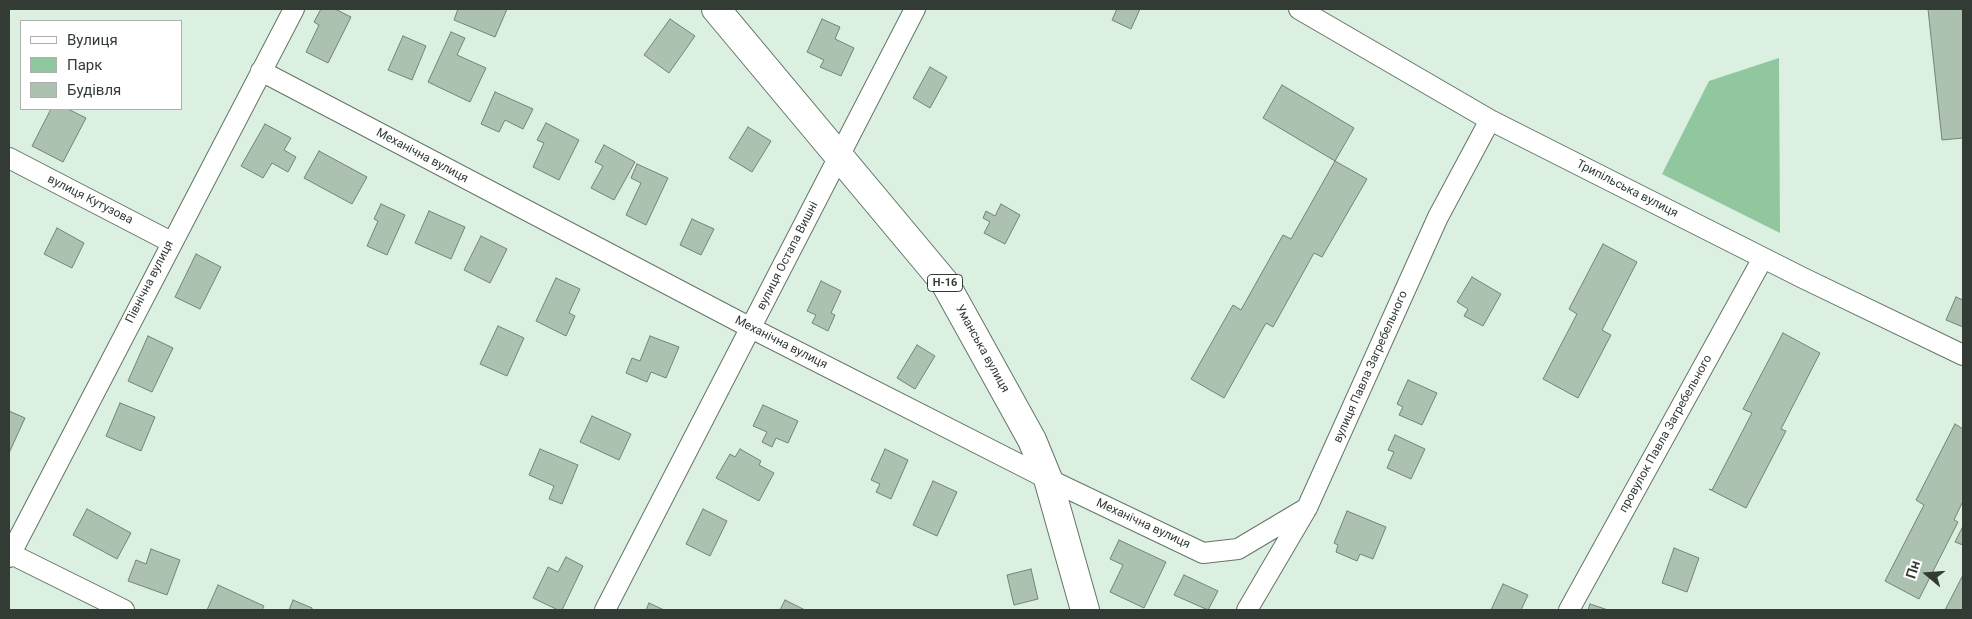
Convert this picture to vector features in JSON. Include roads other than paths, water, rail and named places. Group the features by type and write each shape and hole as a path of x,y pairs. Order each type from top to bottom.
{"main road":[{"name":"Уманська вулиця","path":"716,9 840,155 945,283 1032,440 1048,479 1085,610"}],"street":[{"name":"Північна вулиця","path":"9,555 294,9"},
{"name":"вулиця Остапа Вишні","path":"605,610 915,9"},
{"name":"Трипільська вулиця","path":"1299,9 1490,120 1763,258 1963,355"},
{"name":"Механічна вулиця","path":"261,72 751,328 1048,479 1203,553 1238,549 1307,508"},
{"name":"вулиця Павла Загребельного","path":"1247,610 1307,508 1438,217 1490,120"},
{"name":"вулиця Кутузова","path":"9,158 171,242"},
{"name":"провулок Павла Загребельного","path":"1569,610 1763,258"},
{"path":"9,555 124,610"}]}
